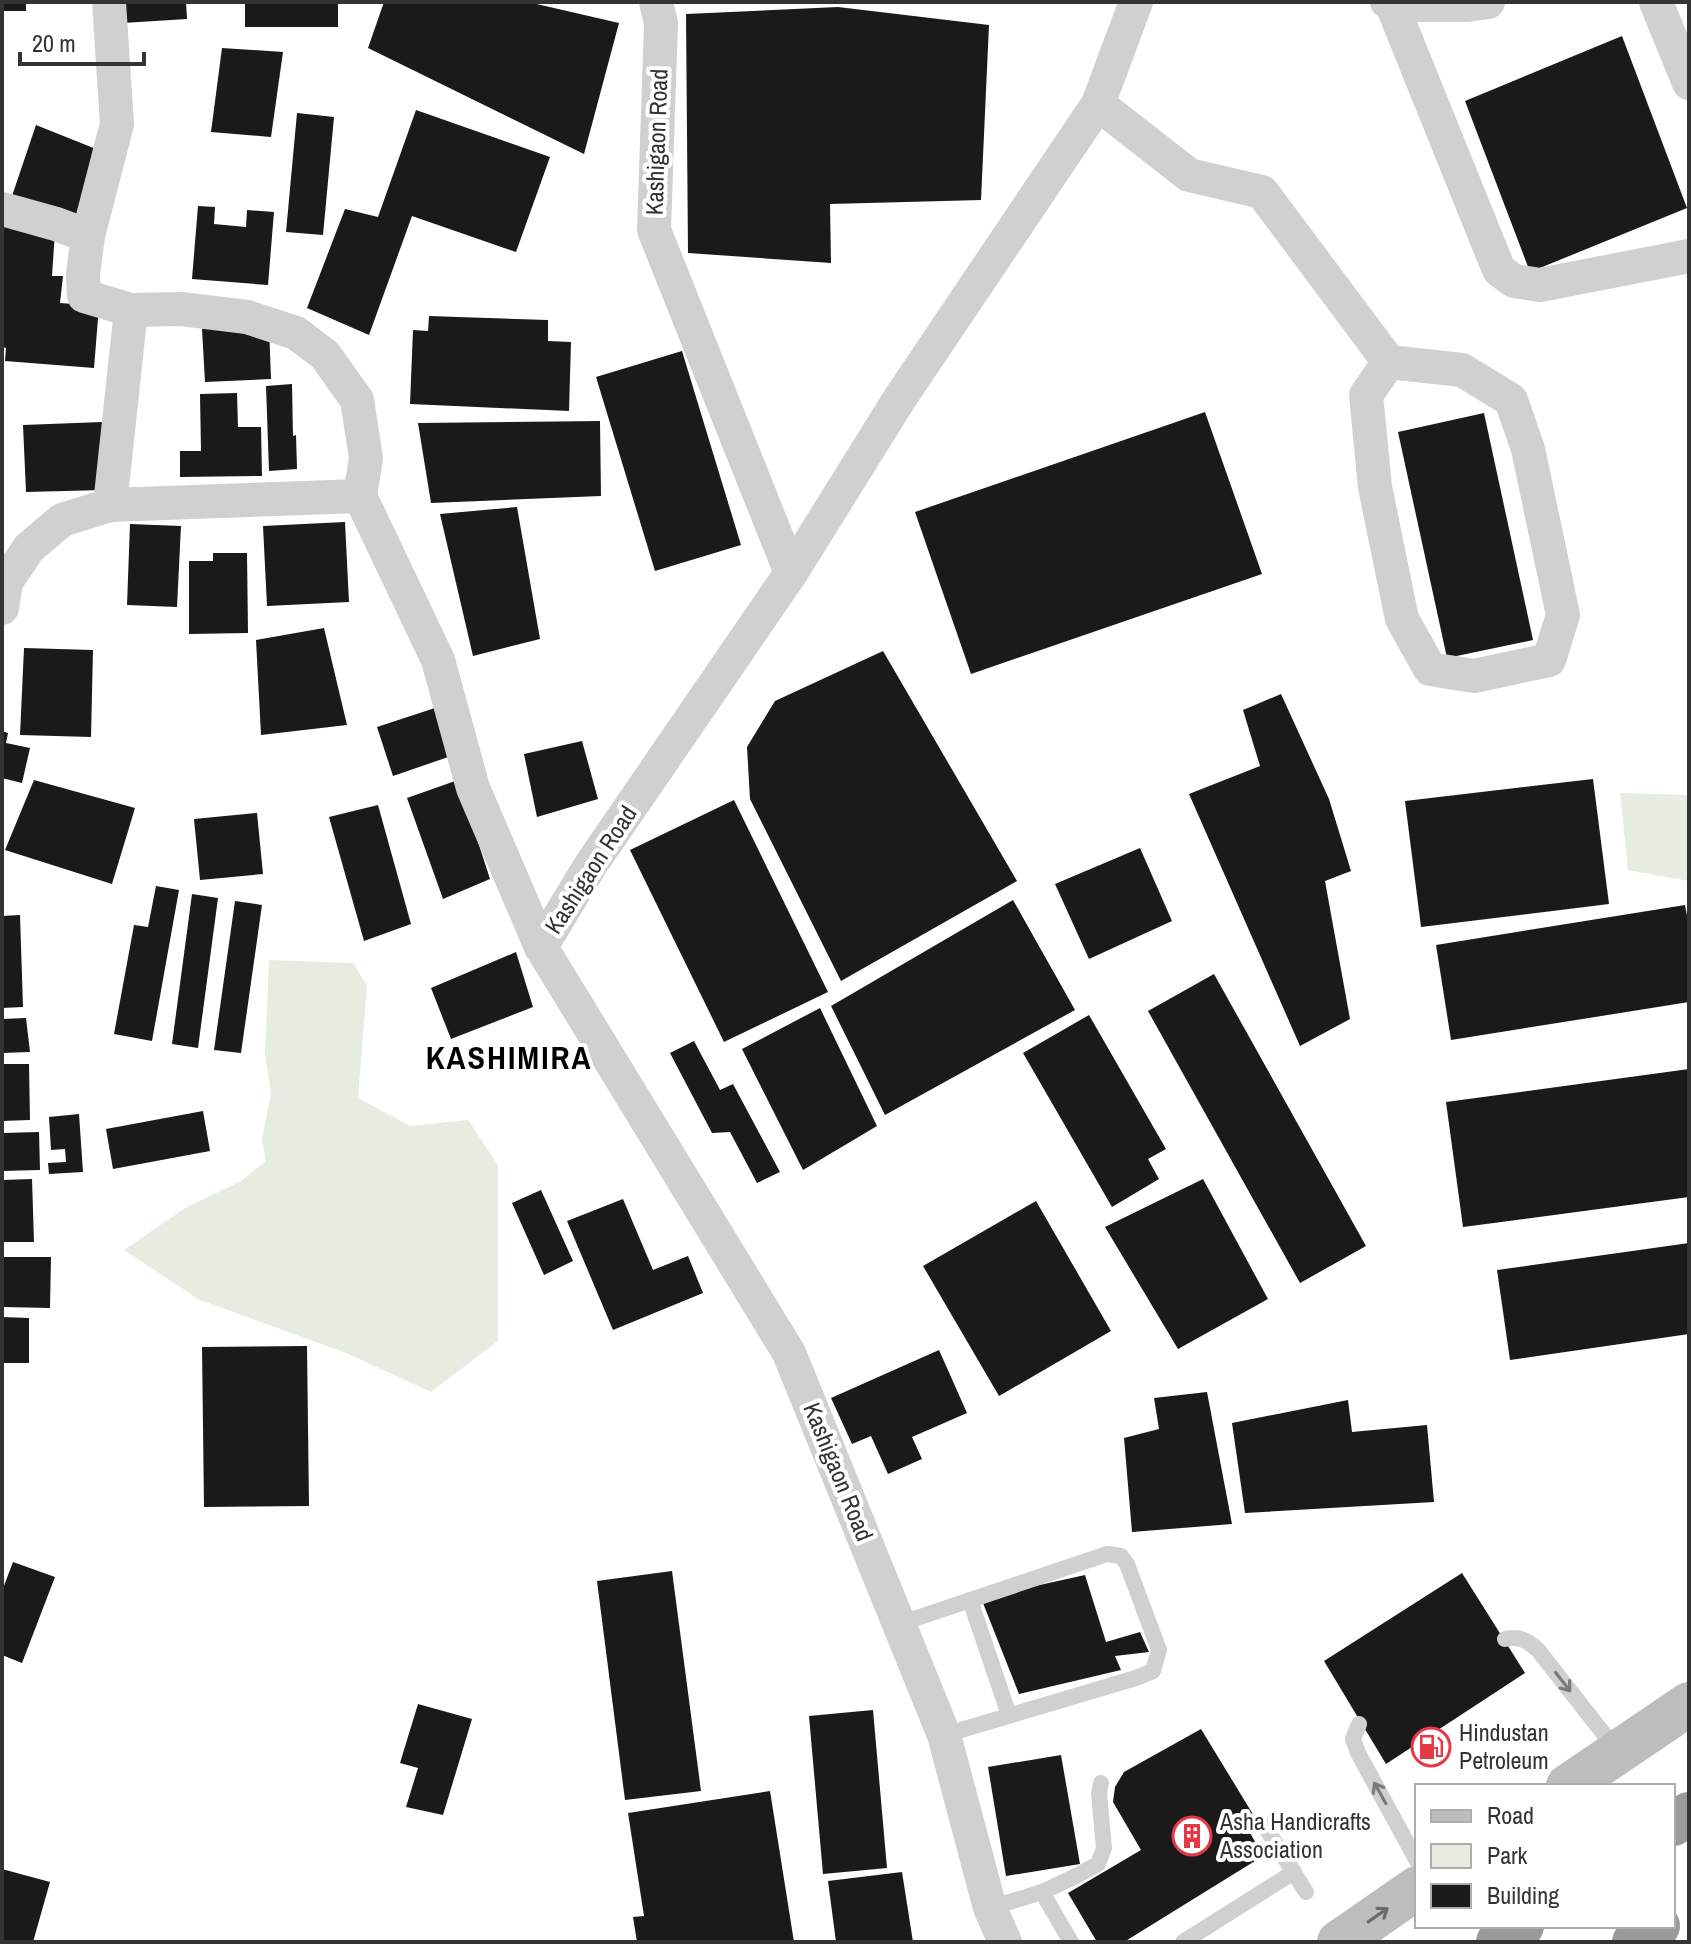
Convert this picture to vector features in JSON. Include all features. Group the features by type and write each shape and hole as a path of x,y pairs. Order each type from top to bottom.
{"highway":[{"path":"1498,1942 1519,1928"},
{"path":"1634,1942 1655,1928"}],"main road":[{"path":"1571,1784 1689,1704"},
{"path":"1339,1942 1415,1889"}],"street":[{"path":"109,2 117,124 88,236 83,274 84,296 131,310 181,309 247,317 296,333 325,355 357,400 366,458 360,496 438,660 473,788 541,947"},
{"path":"791,573 900,398 1098,104 1136,2"},
{"path":"1488,2 1467,5 1390,3 1499,270 1514,281 1540,285 1689,256"},
{"path":"1656,2 1689,83"},
{"name":"Kashigaon Road","path":"659,12 654,230 791,573 590,866 541,947 789,1353 944,1735 990,1908 1005,1942"},
{"path":"1098,104 1189,175 1262,192 1389,362 1462,370 1511,400 1528,449 1563,615 1549,660 1474,676 1430,669 1402,619 1375,487 1366,395 1389,362"},
{"path":"2,209 88,236"},
{"path":"110,505 131,310"},
{"path":"2,608 6,582 29,548 62,520 110,505 360,496"}],"lane":[{"path":"899,1624 1107,1554 1121,1556 1127,1564 1159,1650 1153,1671 944,1735"},
{"path":"970,1600 1009,1715"},
{"path":"1505,1639 1523,1638 1538,1650 1618,1752"},
{"path":"1359,1724 1353,1739 1358,1753 1415,1857"},
{"path":"990,1908 1042,1892 1098,1864 1104,1848 1099,1793 1101,1783"},
{"path":"1264,1825 1306,1892"},
{"path":"1183,1942 1294,1872"},
{"path":"1042,1892 1071,1942"}],"green space":[{"path":"1620,793 1689,795 1689,881 1628,870"},
{"path":"269,960 353,963 367,986 358,1098 410,1126 468,1120 498,1165 498,1341 431,1392 346,1353 198,1299 124,1250 185,1208 241,1181 266,1161 262,1139 271,1093 265,1055"}],"building":[{"path":"2,2 26,2 26,11 2,11"},
{"path":"121,2 186,2 187,19 123,23"},
{"path":"245,2 338,2 338,27 245,27"},
{"path":"384,2 528,2 619,23 584,154 368,48"},
{"path":"838,7 989,25 981,200 830,204 831,263 688,253 686,14"},
{"path":"1622,36 1687,208 1530,272 1465,101"},
{"path":"222,48 283,52 271,137 211,132"},
{"path":"416,110 550,157 516,252 412,216 369,335 307,308 345,209 378,217"},
{"path":"297,113 334,117 323,235 286,232"},
{"path":"36,125 101,151 77,227 12,196"},
{"path":"198,206 215,207 214,224 246,227 247,210 274,212 268,285 192,279"},
{"path":"2,226 55,231 52,276 63,276 60,303 99,306 94,368 5,361 6,348 2,347"},
{"path":"429,316 548,320 548,341 571,342 569,411 410,404 413,330 428,331"},
{"path":"269,326 271,379 205,382 202,329"},
{"path":"682,351 741,545 655,571 596,377"},
{"path":"292,384 297,469 269,471 266,386"},
{"path":"237,393 238,427 261,427 262,476 180,477 180,451 201,451 200,394"},
{"path":"1205,412 1262,574 971,674 915,512"},
{"path":"1484,413 1533,640 1447,658 1398,432"},
{"path":"600,421 601,496 431,503 418,423"},
{"path":"102,422 104,490 26,492 23,425"},
{"path":"517,507 540,639 473,656 440,514"},
{"path":"345,522 349,602 267,606 263,526"},
{"path":"130,524 181,526 177,607 127,605"},
{"path":"213,553 247,553 248,633 189,634 189,561 213,561"},
{"path":"324,628 347,725 261,735 256,640"},
{"path":"24,648 93,650 91,737 20,735"},
{"path":"883,651 1017,881 841,981 750,799 747,747 775,701"},
{"path":"1281,694 1329,799 1351,871 1325,881 1350,1019 1300,1046 1189,794 1260,766 1243,710"},
{"path":"441,706 457,754 393,776 377,727"},
{"path":"2,731 8,733 6,743 30,748 22,783 2,778"},
{"path":"582,741 598,799 537,817 524,754"},
{"path":"1593,779 1609,904 1421,927 1405,801"},
{"path":"34,780 135,808 112,884 5,850"},
{"path":"458,780 490,879 443,899 407,798"},
{"path":"734,800 828,992 724,1042 630,850"},
{"path":"378,805 411,924 364,941 329,817"},
{"path":"257,813 263,874 200,880 194,819"},
{"path":"1140,848 1172,921 1089,959 1055,884"},
{"path":"156,886 179,890 152,1041 114,1034 134,925 148,927"},
{"path":"192,894 218,898 198,1048 172,1044"},
{"path":"1013,900 1075,1010 885,1115 831,1006"},
{"path":"235,901 262,905 241,1053 214,1050"},
{"path":"1685,905 1689,926 1689,1002 1451,1040 1436,945"},
{"path":"20,915 23,1007 2,1008 2,916"},
{"path":"516,952 533,1007 451,1039 431,988"},
{"path":"1214,974 1366,1246 1300,1283 1148,1011"},
{"path":"820,1008 877,1126 803,1170 742,1049"},
{"path":"1089,1015 1166,1149 1148,1159 1159,1179 1112,1207 1023,1053"},
{"path":"26,1018 30,1052 2,1053 2,1019"},
{"path":"694,1041 720,1090 733,1084 780,1172 757,1183 730,1132 712,1133 670,1053"},
{"path":"2,1064 29,1064 30,1120 2,1121"},
{"path":"1689,1069 1689,1197 1463,1227 1446,1102"},
{"path":"203,1111 210,1151 113,1169 106,1129"},
{"path":"79,1114 83,1172 49,1174 48,1163 66,1162 65,1149 51,1150 49,1117"},
{"path":"39,1132 40,1170 2,1171 2,1133"},
{"path":"32,1179 34,1242 2,1242 2,1180"},
{"path":"1203,1179 1268,1299 1178,1349 1105,1227"},
{"path":"541,1190 573,1261 544,1275 512,1203"},
{"path":"623,1199 653,1270 688,1256 703,1293 613,1330 567,1221"},
{"path":"1036,1201 1111,1331 999,1396 923,1266"},
{"path":"1689,1243 1689,1334 1510,1360 1497,1270"},
{"path":"2,1257 51,1257 50,1308 2,1307"},
{"path":"2,1317 29,1318 29,1363 2,1363"},
{"path":"307,1346 309,1506 204,1507 202,1347"},
{"path":"939,1350 967,1413 912,1437 922,1459 888,1474 871,1436 852,1444 831,1398"},
{"path":"1207,1392 1232,1524 1132,1532 1124,1438 1159,1429 1154,1398"},
{"path":"1348,1400 1352,1432 1427,1425 1434,1502 1245,1513 1232,1423"},
{"path":"13,1562 55,1577 22,1663 2,1655 2,1591"},
{"path":"672,1571 701,1791 625,1800 597,1581"},
{"path":"1462,1573 1525,1673 1386,1764 1324,1661"},
{"path":"1085,1575 1106,1642 1140,1632 1149,1652 1115,1656 1121,1670 1019,1694 981,1598"},
{"path":"418,1704 472,1719 443,1815 406,1807 418,1768 400,1763"},
{"path":"873,1710 887,1868 823,1874 809,1716"},
{"name":"Asha Handicrafts Association","path":"1201,1729 1254,1816 1244,1822 1263,1856 1124,1942 1097,1942 1068,1893 1141,1850 1113,1802 1115,1787 1124,1772"},
{"path":"1061,1755 1080,1864 1006,1876 988,1767"},
{"path":"770,1791 794,1942 637,1942 633,1917 644,1916 628,1813"},
{"path":"2,1869 50,1882 33,1942 2,1942"},
{"path":"902,1872 913,1942 836,1942 828,1881"}],"place":[{"name":"Hindustan Petroleum","path":"1431,1747"},
{"name":"Asha Handicrafts Association","path":"1192,1836"}],"district":[{"name":"KASHIMIRA","path":"509,1058"}]}
